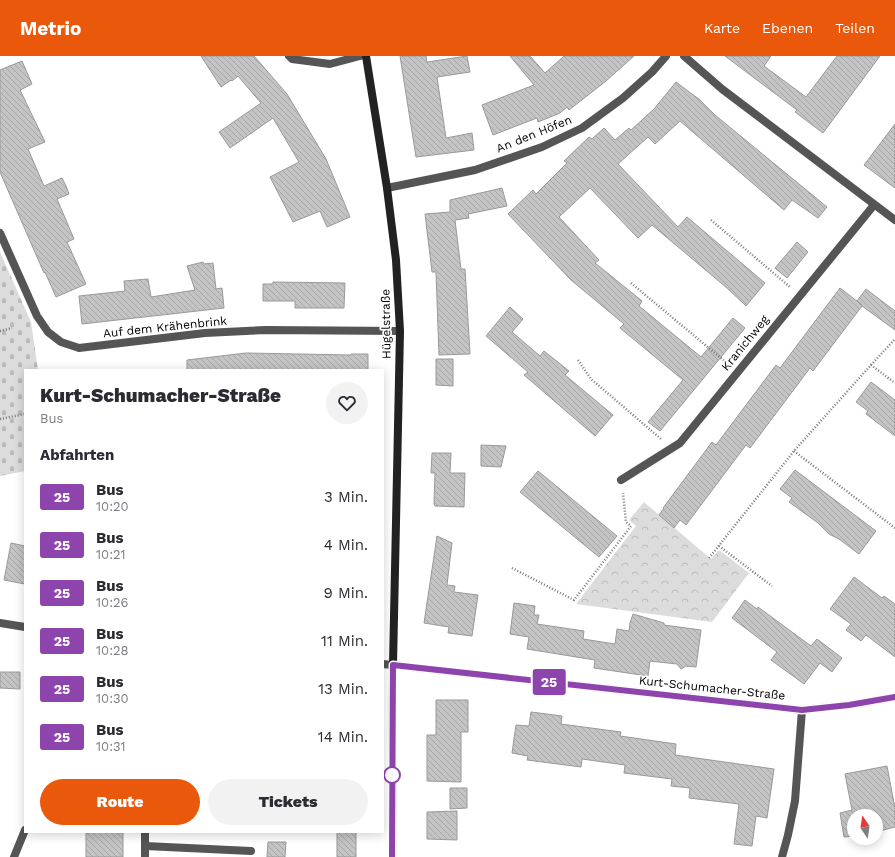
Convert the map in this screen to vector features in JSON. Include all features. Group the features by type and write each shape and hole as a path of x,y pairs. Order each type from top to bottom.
{"street":[{"path":"289,56 292,59 330,64 360,56"},
{"name":"Hügelstraße","path":"366,56 387,188 396,260 400,331 393,665 392,857"},
{"name":"An den Höfen","path":"387,188 475,170 542,147 555,141 582,128 623,98 652,72 666,56"},
{"path":"684,56 722,89 895,220"},
{"name":"Kranichweg","path":"621,480 680,443 874,205"},
{"name":"Auf dem Krähenbrink","path":"0,233 37,316 48,332 61,342 79,348 205,333 266,330 400,331"},
{"path":"0,623 24,627"},
{"name":"Kurt-Schumacher-Straße","path":"384,664 802,710 849,705 895,697"},
{"path":"782,857 795,802 802,710"},
{"path":"14,857 24,832"},
{"path":"145,857 146,833"},
{"path":"145,846 251,850"}],"path":[{"path":"711,220 800,295"},
{"path":"631,283 738,372"},
{"path":"0,331 12,328"},
{"path":"709,558 794,452 895,339"},
{"path":"578,360 591,379 673,448"},
{"path":"871,365 895,383"},
{"path":"0,419 24,414"},
{"path":"794,452 895,528"},
{"path":"512,568 574,600 631,526 626,522 621,480"},
{"path":"719,546 772,586"}],"green space":[{"path":"0,252 31,322 38,369 24,369 24,471 0,476"},
{"path":"644,502 711,559 719,550 749,573 712,622 576,604 636,526 629,520"}],"building":[{"path":"201,56 254,56 287,94 326,159 350,217 327,227 320,211 293,222 270,177 299,162 273,118 230,148 219,132 261,103 238,76 221,87"},
{"path":"400,56 426,56 427,62 467,56 470,72 437,77 446,138 472,133 474,150 416,157"},
{"path":"510,56 530,56 545,73 564,56 634,56 606,81 569,110 567,107 560,113 538,122 537,118 493,135 482,105 534,85"},
{"path":"725,56 771,56 764,66 806,97 837,56 880,56 823,133 795,112 797,110"},
{"path":"22,61 32,84 20,90 45,142 28,149 44,186 62,178 66,186 69,194 57,199 74,239 67,242 86,284 56,297 0,172 0,70"},
{"path":"676,82 700,100 715,115 827,207 818,218 792,200 784,210 680,121 655,144 648,137 618,164 678,227 687,217 765,283 746,306 727,288 652,225 638,238 590,188 559,217 599,260 595,263 642,301 639,306 701,357 733,318 745,328 660,431 648,422 683,380 620,328 624,324 571,280 508,214 533,190 536,194 567,163 564,161 589,137 592,139 604,128 615,140 629,128 631,130 654,109"},
{"path":"895,124 895,188 864,165"},
{"path":"502,188 507,206 468,214 469,218 455,220 461,269 465,269 470,354 439,355 436,272 432,272 425,214 450,212 450,200"},
{"path":"797,242 808,252 787,278 775,268"},
{"path":"203,262 204,264 213,263 216,289 222,288 224,308 82,324 79,296 125,291 124,281 148,279 151,297 195,290 187,266"},
{"path":"273,282 345,283 344,308 295,308 295,301 263,301 263,284 273,284"},
{"path":"840,288 862,305 857,301 866,289 895,311 895,330 862,306 813,371 810,368 750,448 746,445 686,525 680,520 674,528 659,515 663,508 712,442 716,445 776,365 780,368"},
{"path":"510,307 523,319 512,332 540,356 544,351 569,371 565,375 613,415 595,436 524,375 528,372 486,336"},
{"path":"246,353 368,354 368,369 187,369 187,360"},
{"path":"436,359 453,359 453,386 436,385"},
{"path":"871,382 895,400 895,436 866,414 868,411 856,402"},
{"path":"481,445 506,446 501,467 481,466"},
{"path":"432,453 451,453 450,473 465,473 464,507 435,506 435,473 431,473"},
{"path":"795,470 876,531 859,554 839,539 829,534 818,523 789,502 792,498 780,489"},
{"path":"538,471 617,536 599,557 520,492"},
{"path":"437,536 452,543 447,585 455,586 454,592 478,595 472,636 448,633 449,627 424,623"},
{"path":"11,543 24,546 24,584 4,580"},
{"path":"854,577 882,598 884,596 895,604 895,657 866,635 861,641 846,630 851,624 830,609"},
{"path":"745,600 757,609 758,607 811,646 817,639 842,658 832,672 820,663 804,684 771,660 777,652 732,618"},
{"path":"514,603 535,606 534,615 539,615 537,624 584,631 583,639 615,644 617,629 629,631 633,614 664,623 664,625 701,630 696,667 686,666 681,669 677,664 650,661 648,676 594,668 595,660 527,649 529,637 510,634"},
{"path":"0,672 20,672 20,689 0,688"},
{"path":"436,700 468,700 468,732 461,732 461,782 427,781 427,735 436,735"},
{"path":"531,712 562,716 561,724 621,732 620,736 676,744 675,755 774,769 767,818 756,816 752,846 734,844 739,804 689,798 690,788 671,786 672,779 624,773 625,765 582,759 581,767 527,760 528,756 512,753 516,725 529,726"},
{"path":"887,766 895,808 895,827 883,830 883,809 852,809 845,774"},
{"path":"450,788 467,788 467,808 450,809"},
{"path":"457,811 457,840 427,839 427,812"},
{"path":"847,811 847,837 844,837 840,813"},
{"path":"86,833 123,833 123,857 86,857"},
{"path":"337,833 356,833 356,857 337,857"},
{"path":"268,842 286,842 285,857 267,857"}],"bus line":[{"name":"25","path":"392,857 393,665 802,710 849,705 895,697"}]}
